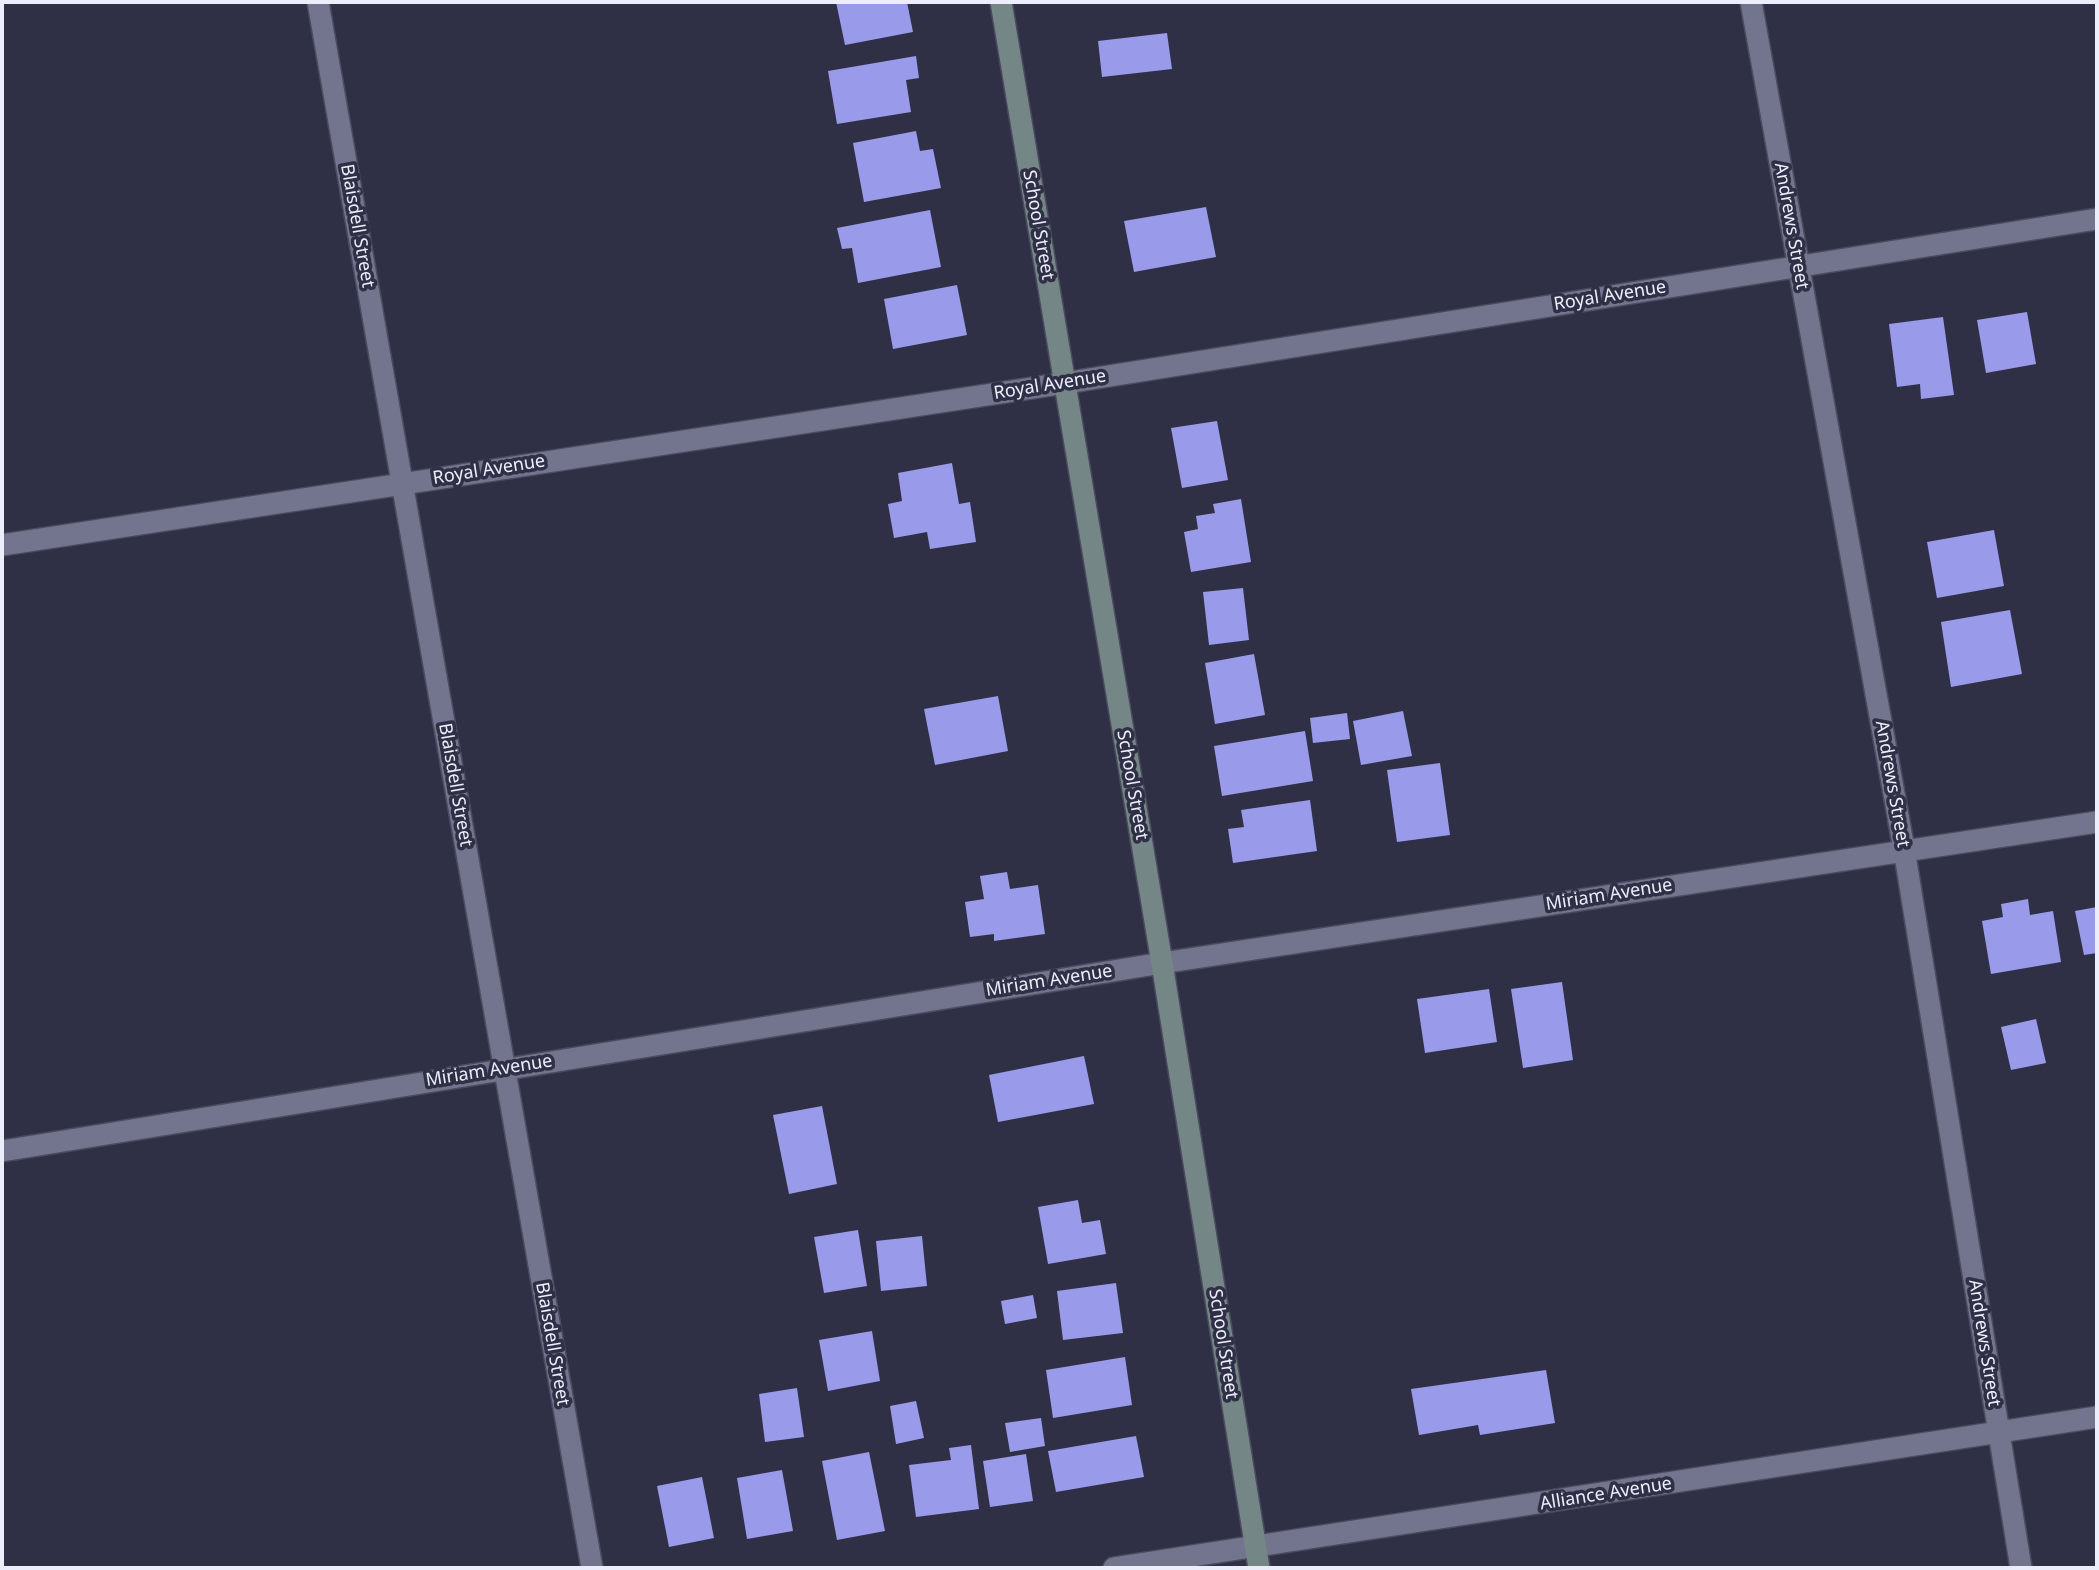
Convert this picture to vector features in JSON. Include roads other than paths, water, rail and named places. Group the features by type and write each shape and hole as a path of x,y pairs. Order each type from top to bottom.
{"main road":[{"name":"School Street","path":"1001,2 1162,963 1257,1558"}],"street":[{"name":"Blaisdell Street","path":"318,2 592,1568"},
{"name":"Andrews Street","path":"1752,2 1797,266 1904,849 2021,1568"},
{"name":"Royal Avenue","path":"2,545 1065,383 2097,219"},
{"name":"Miriam Avenue","path":"2,1151 1162,963 2097,822"},
{"name":"Alliance Avenue","path":"1114,1568 1257,1558 2097,1417"}]}
